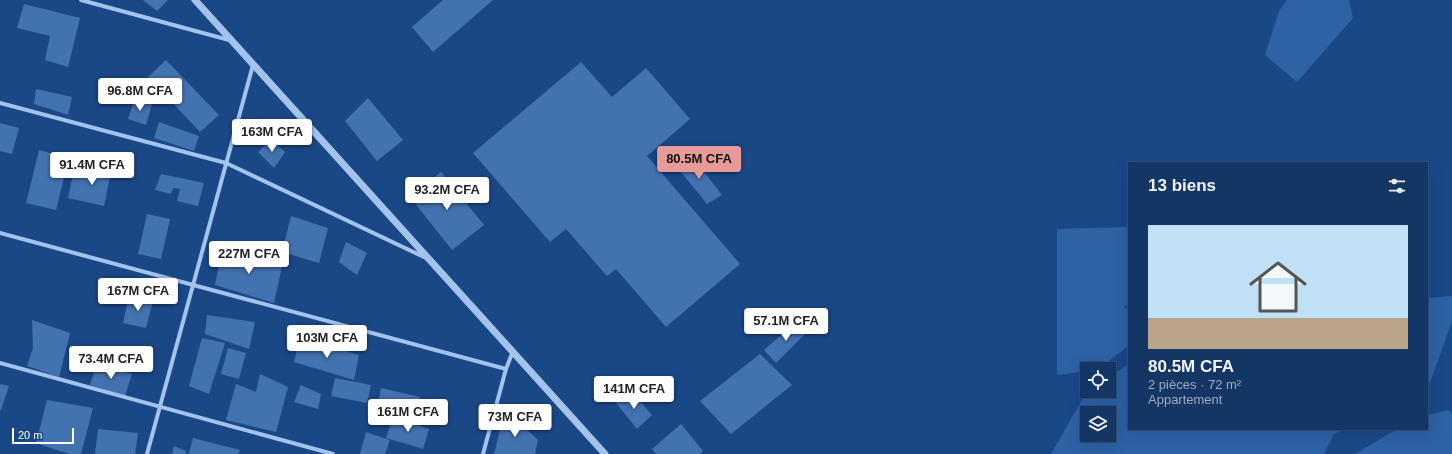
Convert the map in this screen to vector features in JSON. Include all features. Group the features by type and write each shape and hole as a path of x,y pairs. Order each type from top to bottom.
{"street":[{"path":"81,0 231,41"},
{"path":"195,0 513,351 604,454"},
{"path":"147,454 253,65"},
{"path":"0,103 226,163 431,261"},
{"path":"0,233 506,370"},
{"path":"483,454 506,370 513,351"},
{"path":"0,363 333,454"}],"shaded area":[{"path":"1287,0 1349,0 1353,18 1297,82 1265,55 1279,11"},
{"path":"1128,227 1128,304 1124,307 1128,309 1128,346 1108,362 1080,362 1080,372 1057,375 1057,229"},
{"path":"1452,296 1452,321 1428,388 1428,298"},
{"path":"1128,365 1128,430 1343,430 1334,434 1324,454 1051,454 1083,398 1116,398 1116,372"},
{"path":"1449,410 1452,414 1452,454 1355,454 1395,430 1428,430 1428,415"}],"building":[{"path":"143,0 168,0 157,11"},
{"path":"443,0 493,0 433,52 412,27"},
{"path":"24,4 80,18 68,67 45,60 50,36 17,28"},
{"path":"166,60 219,115 200,132 148,77"},
{"path":"581,62 612,97 646,68 690,119 647,156 740,264 666,327 616,269 607,276 566,229 550,242 473,153"},
{"path":"36,89 72,97 68,115 34,104"},
{"path":"368,98 403,140 377,161 345,121"},
{"path":"134,101 152,104 146,125 128,119"},
{"path":"159,122 199,136 194,151 154,138"},
{"path":"0,123 19,128 12,154 0,151"},
{"path":"271,140 285,152 274,168 258,152"},
{"path":"39,150 69,158 56,210 26,203"},
{"path":"691,155 722,195 707,204 676,166"},
{"path":"95,163 112,167 104,206 68,198 73,174 91,178"},
{"path":"441,172 484,225 452,250 409,196"},
{"path":"161,174 204,183 198,206 177,201 180,189 173,188 171,194 155,190"},
{"path":"147,214 170,219 161,259 138,254"},
{"path":"291,216 328,228 319,263 282,252"},
{"path":"346,242 367,253 357,275 339,262"},
{"path":"222,250 283,262 274,303 215,285"},
{"path":"129,295 153,301 146,328 123,323"},
{"path":"207,315 255,322 249,349 205,334"},
{"path":"32,320 70,333 59,377 27,366 33,348"},
{"path":"797,321 807,332 776,363 764,350"},
{"path":"300,337 359,355 354,380 294,362"},
{"path":"202,338 225,343 209,394 189,386"},
{"path":"228,348 246,353 239,379 221,374"},
{"path":"760,354 792,385 731,434 700,401"},
{"path":"97,363 132,374 125,396 90,385"},
{"path":"260,374 288,387 276,432 226,420 236,384 256,392"},
{"path":"335,378 371,385 367,403 331,396"},
{"path":"0,384 9,386 1,410 0,410"},
{"path":"301,385 321,394 318,409 294,402"},
{"path":"381,388 420,397 414,420 377,408"},
{"path":"631,391 652,415 637,429 616,403"},
{"path":"47,400 93,408 81,454 69,454 36,443"},
{"path":"505,409 538,440 535,454 494,454"},
{"path":"393,417 429,429 423,449 386,438"},
{"path":"681,424 703,451 700,454 656,454 652,449"},
{"path":"98,429 138,433 135,454 95,454"},
{"path":"366,432 390,440 385,454 360,454"},
{"path":"193,438 240,450 238,454 189,454"},
{"path":"174,446 186,451 185,454 172,454"}]}
